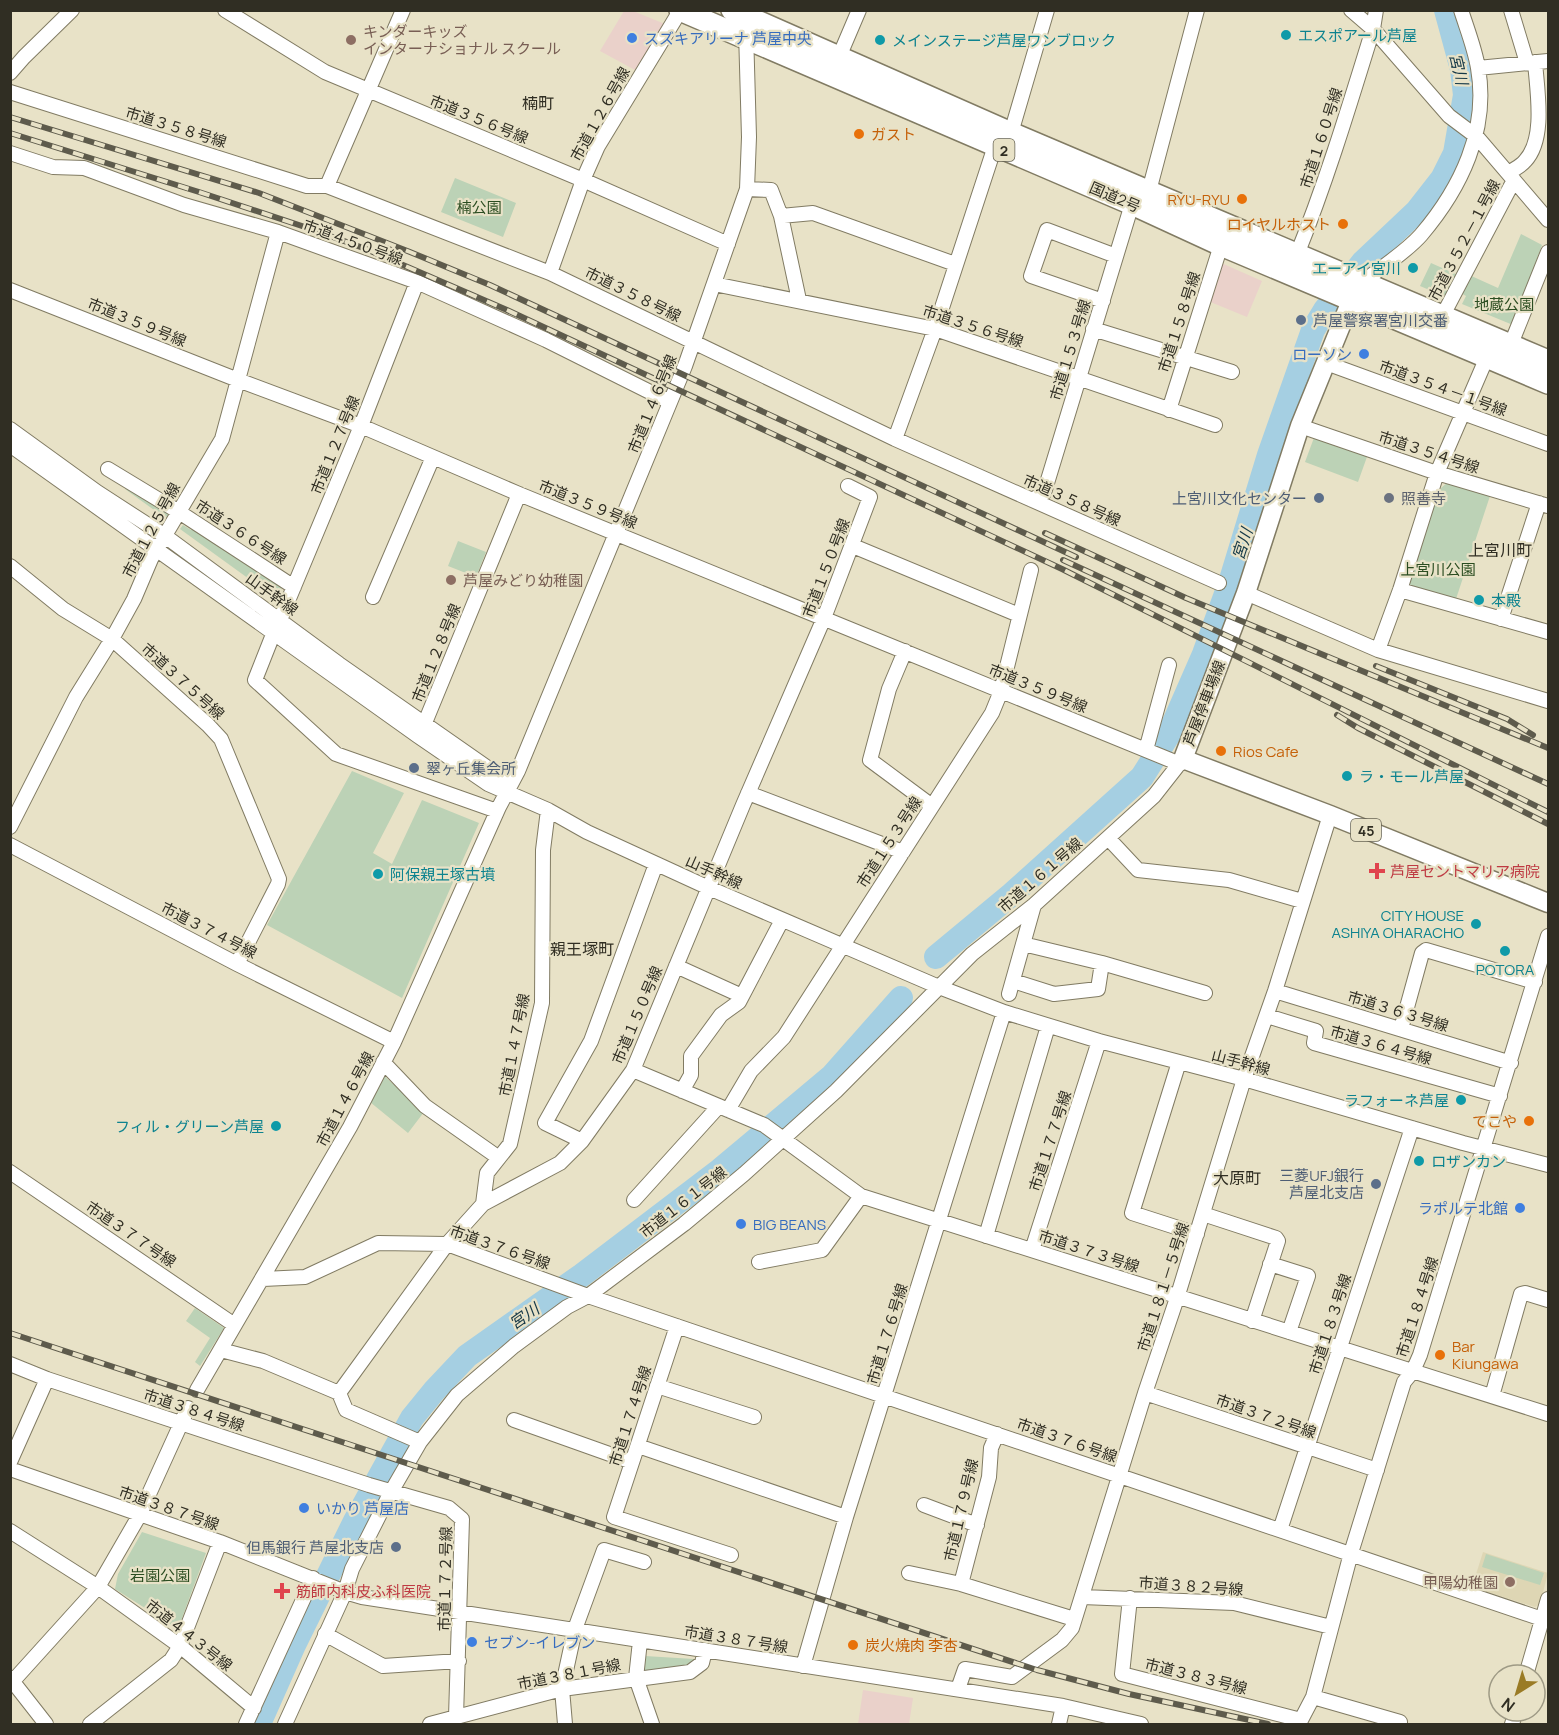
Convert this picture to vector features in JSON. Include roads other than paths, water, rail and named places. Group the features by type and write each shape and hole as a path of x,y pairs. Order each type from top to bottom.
{"highway":[{"name":"国道2号","path":"680,10 1003,139 1149,190 1548,361"},
{"name":"国道2号","path":"741,12 839,57 1132,204 1221,245 1548,383"}],"main road":[{"name":"芦屋停車場線","path":"1355,277 1341,296 1326,363 1300,426 1246,593 1182,761 1330,815 1548,903"}],"street":[{"path":"10,74 72,10"},
{"name":"市道３５６号線","path":"225,10 326,72 583,180 728,244"},
{"path":"327,186 403,10"},
{"name":"市道１２６号線","path":"550,273 583,180 598,146 680,10"},
{"path":"839,57 859,10"},
{"path":"895,439 935,328 955,264 1003,139 1047,10"},
{"path":"1149,190 1197,10"},
{"path":"1351,10 1373,29 1449,116 1473,134 1548,220"},
{"name":"市道１６０号線","path":"1289,274 1304,239 1333,156 1373,29 1376,10"},
{"path":"1355,277 1420,236 1453,191 1480,116 1478,68 1461,10"},
{"name":"市道３５２－１号線","path":"1443,315 1512,176 1526,160 1534,144 1538,125 1537,62 1511,10"},
{"name":"市道１４６号線","path":"197,1390 221,1350 233,1324 262,1279 350,1126 394,1042 498,811 509,792 670,402 747,189 749,137 746,38 741,12"},
{"path":"1478,68 1537,62"},
{"name":"市道３５８号線","path":"10,92 307,186 327,186 550,273 895,439 1219,583"},
{"name":"市道４５０号線","path":"10,153 52,167 84,168 184,205 278,232 417,282 546,340 670,402"},
{"path":"747,189 771,190 781,216 799,300"},
{"name":"市道１５３号線","path":"1032,500 1044,493 1132,204"},
{"path":"781,216 813,213 955,264"},
{"path":"1103,301 1031,276 1047,230 1116,256"},
{"name":"市道１２５号線","path":"10,827 76,697 112,639 161,542 222,439 278,232"},
{"name":"市道１５８号線","path":"1169,410 1221,245"},
{"path":"1511,344 1548,252"},
{"name":"市道１２７号線","path":"417,282 361,426 255,680 336,754 498,811"},
{"name":"市道３５６号線","path":"714,284 935,328 1215,425"},
{"name":"市道３５９号線","path":"10,290 361,426 519,494 1001,691 1154,753 1182,761"},
{"path":"1094,329 1232,372"},
{"path":"1378,650 1400,590 1437,473 1487,357"},
{"name":"市道３５４－１号線","path":"1326,363 1548,444"},
{"name":"市道３５４号線","path":"1300,426 1437,473 1544,505"},
{"name":"山手幹線","path":"10,429 488,784 548,810 587,832 709,888 933,985 1004,1012 1099,1041 1244,1079 1548,1165"},
{"name":"山手幹線","path":"10,445 85,500 161,542"},
{"path":"373,597 433,457"},
{"name":"市道３６６号線","path":"108,469 294,587"},
{"name":"市道１５０号線","path":"339,1393 447,1244 483,1204 560,1163 582,1141 633,1070 853,546 870,497 848,486"},
{"name":"市道１２８号線","path":"424,724 519,494"},
{"path":"1502,619 1544,505"},
{"path":"853,546 1019,615"},
{"name":"市道３７５号線","path":"10,566 63,609 112,639 221,739 279,879 237,964"},
{"name":"市道１５３号線","path":"634,1200 724,1108 752,1071 784,1037 992,713 1001,691 1031,570"},
{"path":"1400,590 1548,632"},
{"path":"1246,593 1378,650 1548,700"},
{"name":"山手幹線","path":"277,626 495,773 509,792"},
{"path":"905,651 889,689 870,760 932,806"},
{"path":"1154,753 1169,666"},
{"name":"市道１６１号線","path":"285,1725 345,1592 379,1488 416,1440 457,1395 514,1346 581,1294 684,1224 773,1132 836,1091 933,985 1034,905 1154,796 1182,761"},
{"path":"748,793 903,852"},
{"name":"市道１４７号線","path":"483,1204 487,1173 510,1144 542,1004 543,850 548,810"},
{"name":"市道１８１－５号線","path":"958,1689 965,1669 1012,1677 1062,1640 1072,1628 1145,1393 1178,1298 1244,1079 1267,1016 1330,815"},
{"path":"1108,838 1138,870 1229,880 1302,901"},
{"name":"市道３７４号線","path":"10,845 237,964 394,1042"},
{"path":"582,1141 545,1123 591,1041 656,864"},
{"path":"1034,905 1011,987 1053,994 1098,989 1102,963"},
{"path":"682,1090 691,1075 691,1056 721,1015 738,1002 783,920"},
{"name":"市道１８４号線","path":"1301,1719 1312,1697 1351,1553 1404,1382 1413,1371 1420,1355 1548,936"},
{"path":"1023,944 1102,963 1205,993"},
{"path":"1401,1029 1422,953 1426,950 1535,982"},
{"path":"676,966 742,996"},
{"name":"市道３６３号線","path":"1275,991 1511,1063"},
{"name":"市道１７６号線","path":"803,1666 846,1517 1004,1012"},
{"name":"市道３６４号線","path":"1267,1016 1316,1032 1314,1043 1500,1096"},
{"path":"986,1236 1048,1026"},
{"name":"市道１７７号線","path":"1032,1250 1099,1041"},
{"path":"383,1062 426,1106 499,1158"},
{"path":"1179,1062 1132,1214 1197,1234"},
{"name":"市道３７３号線","path":"633,1070 724,1108 773,1132 861,1196 1548,1414"},
{"name":"市道１８３号線","path":"1280,1530 1412,1128"},
{"name":"市道３７７号線","path":"10,1172 233,1324"},
{"path":"759,1263 822,1250 861,1196"},
{"path":"1203,1214 1276,1238 1278,1241 1252,1321"},
{"name":"市道３７６号線","path":"262,1279 305,1277 378,1243 447,1244 581,1294 1545,1620"},
{"path":"1270,1264 1308,1276 1289,1332"},
{"path":"1492,1396 1521,1294 1525,1293 1548,1300"},
{"name":"市道１７４号線","path":"677,1326 614,1517 731,1555"},
{"path":"221,1350 263,1361 339,1393 346,1410 416,1440"},
{"name":"市道３８４号線","path":"10,1364 48,1379 379,1488"},
{"path":"10,1462 48,1379"},
{"path":"657,1386 754,1417"},
{"name":"市道３７２号線","path":"1145,1393 1377,1470"},
{"path":"46,1725 12,1680 98,1587 139,1515 188,1408"},
{"path":"514,1420 632,1462"},
{"name":"市道１７９号線","path":"997,1434 991,1448 988,1477 961,1584 1074,1619"},
{"path":"638,1446 846,1517"},
{"name":"市道３８７号線","path":"10,1469 220,1542 362,1597 1063,1706 1141,1725"},
{"name":"市道１７２号線","path":"379,1488 448,1508 462,1519 456,1717"},
{"path":"924,1505 977,1525"},
{"name":"市道４４３号線","path":"10,1531 98,1587 180,1646 254,1708"},
{"path":"90,1725 171,1660 180,1646 220,1542"},
{"path":"566,1725 562,1689 575,1629 604,1550 644,1562"},
{"path":"909,1573 961,1584"},
{"path":"246,1725 319,1581"},
{"name":"市道３８２号線","path":"1082,1597 1234,1603 1331,1627"},
{"name":"市道３８３号線","path":"1130,1598 1122,1674 1301,1719"},
{"path":"1530,1663 1545,1620 1548,1599"},
{"path":"326,1634 383,1666 459,1661"},
{"path":"640,1641 636,1678 652,1725"},
{"name":"市道３８１号線","path":"430,1725 562,1689 690,1672 702,1663 705,1650"},
{"path":"1312,1697 1400,1722"},
{"path":"1059,1725 1063,1706"}],"waterway":[{"name":"宮川","path":"936,957 1012,894 1142,777 1169,734 1204,654 1230,583 1269,455 1313,330 1325,310 1363,262 1417,211 1442,179 1455,153 1465,95 1462,69 1446,10"},
{"name":"宮川","path":"259,1724 294,1645 355,1521 412,1418 434,1391 467,1356 582,1275 720,1170 832,1076 901,998"}],"railway":[{"path":"10,117 259,193 490,285 1076,557"},
{"path":"10,133 311,229 366,249 507,310 1062,569 1548,812"},
{"path":"1045,533 1186,598 1548,748"},
{"path":"1063,560 1548,784"},
{"path":"1376,666 1507,719 1533,735"},
{"path":"1337,715 1358,728 1548,824"},
{"path":"10,1333 1037,1670 1129,1694 1268,1724"}],"place":[{"name":"エスポアール芦屋","path":"1286,35"},
{"name":"スズキアリーナ 芦屋中央","path":"632,38"},
{"name":"キンダーキッズ インターナショナル スクール","path":"351,40"},
{"name":"メインステージ芦屋ワンブロック","path":"880,40"},
{"name":"ガスト","path":"859,134"},
{"name":"RYU-RYU","path":"1242,199"},
{"name":"ロイヤルホスト","path":"1343,224"},
{"name":"エーアイ宮川","path":"1413,268"},
{"name":"芦屋警察署宮川交番","path":"1301,320"},
{"name":"ローソン","path":"1364,354"},
{"name":"上宮川文化センター","path":"1319,498"},
{"name":"照善寺","path":"1389,498"},
{"name":"芦屋みどり幼稚園","path":"451,580"},
{"name":"本殿","path":"1479,600"},
{"name":"Rios Cafe","path":"1221,751"},
{"name":"翠ヶ丘集会所","path":"414,768"},
{"name":"ラ・モール芦屋","path":"1347,776"},
{"name":"芦屋セントマリア病院","path":"1377,871"},
{"name":"阿保親王塚古墳","path":"378,874"},
{"name":"CITY HOUSE ASHIYA OHARACHO","path":"1476,924"},
{"name":"POTORA","path":"1505,951"},
{"name":"ラフォーネ芦屋","path":"1461,1100"},
{"name":"てこや","path":"1529,1121"},
{"name":"フィル・グリーン芦屋","path":"276,1126"},
{"name":"ロザンカン","path":"1419,1161"},
{"name":"三菱UFJ銀行 芦屋北支店","path":"1376,1184"},
{"name":"ラポルテ北館","path":"1520,1208"},
{"name":"BIG BEANS","path":"741,1224"},
{"name":"Bar Kiungawa","path":"1440,1355"},
{"name":"いかり 芦屋店","path":"304,1508"},
{"name":"但馬銀行 芦屋北支店","path":"396,1547"},
{"name":"甲陽幼稚園","path":"1510,1582"},
{"name":"筋師内科皮ふ科医院","path":"282,1591"},
{"name":"セブン-イレブン","path":"472,1642"},
{"name":"炭火焼肉 李杏","path":"853,1645"}],"district":[{"name":"楠町","path":"538,103"},
{"name":"上宮川町","path":"1500,550"},
{"name":"親王塚町","path":"582,949"},
{"name":"大原町","path":"1237,1178"}],"park label":[{"name":"楠公園","path":"479,207"},
{"name":"地蔵公園","path":"1504,304"},
{"name":"上宮川公園","path":"1438,569"},
{"name":"岩園公園","path":"160,1575"}]}
